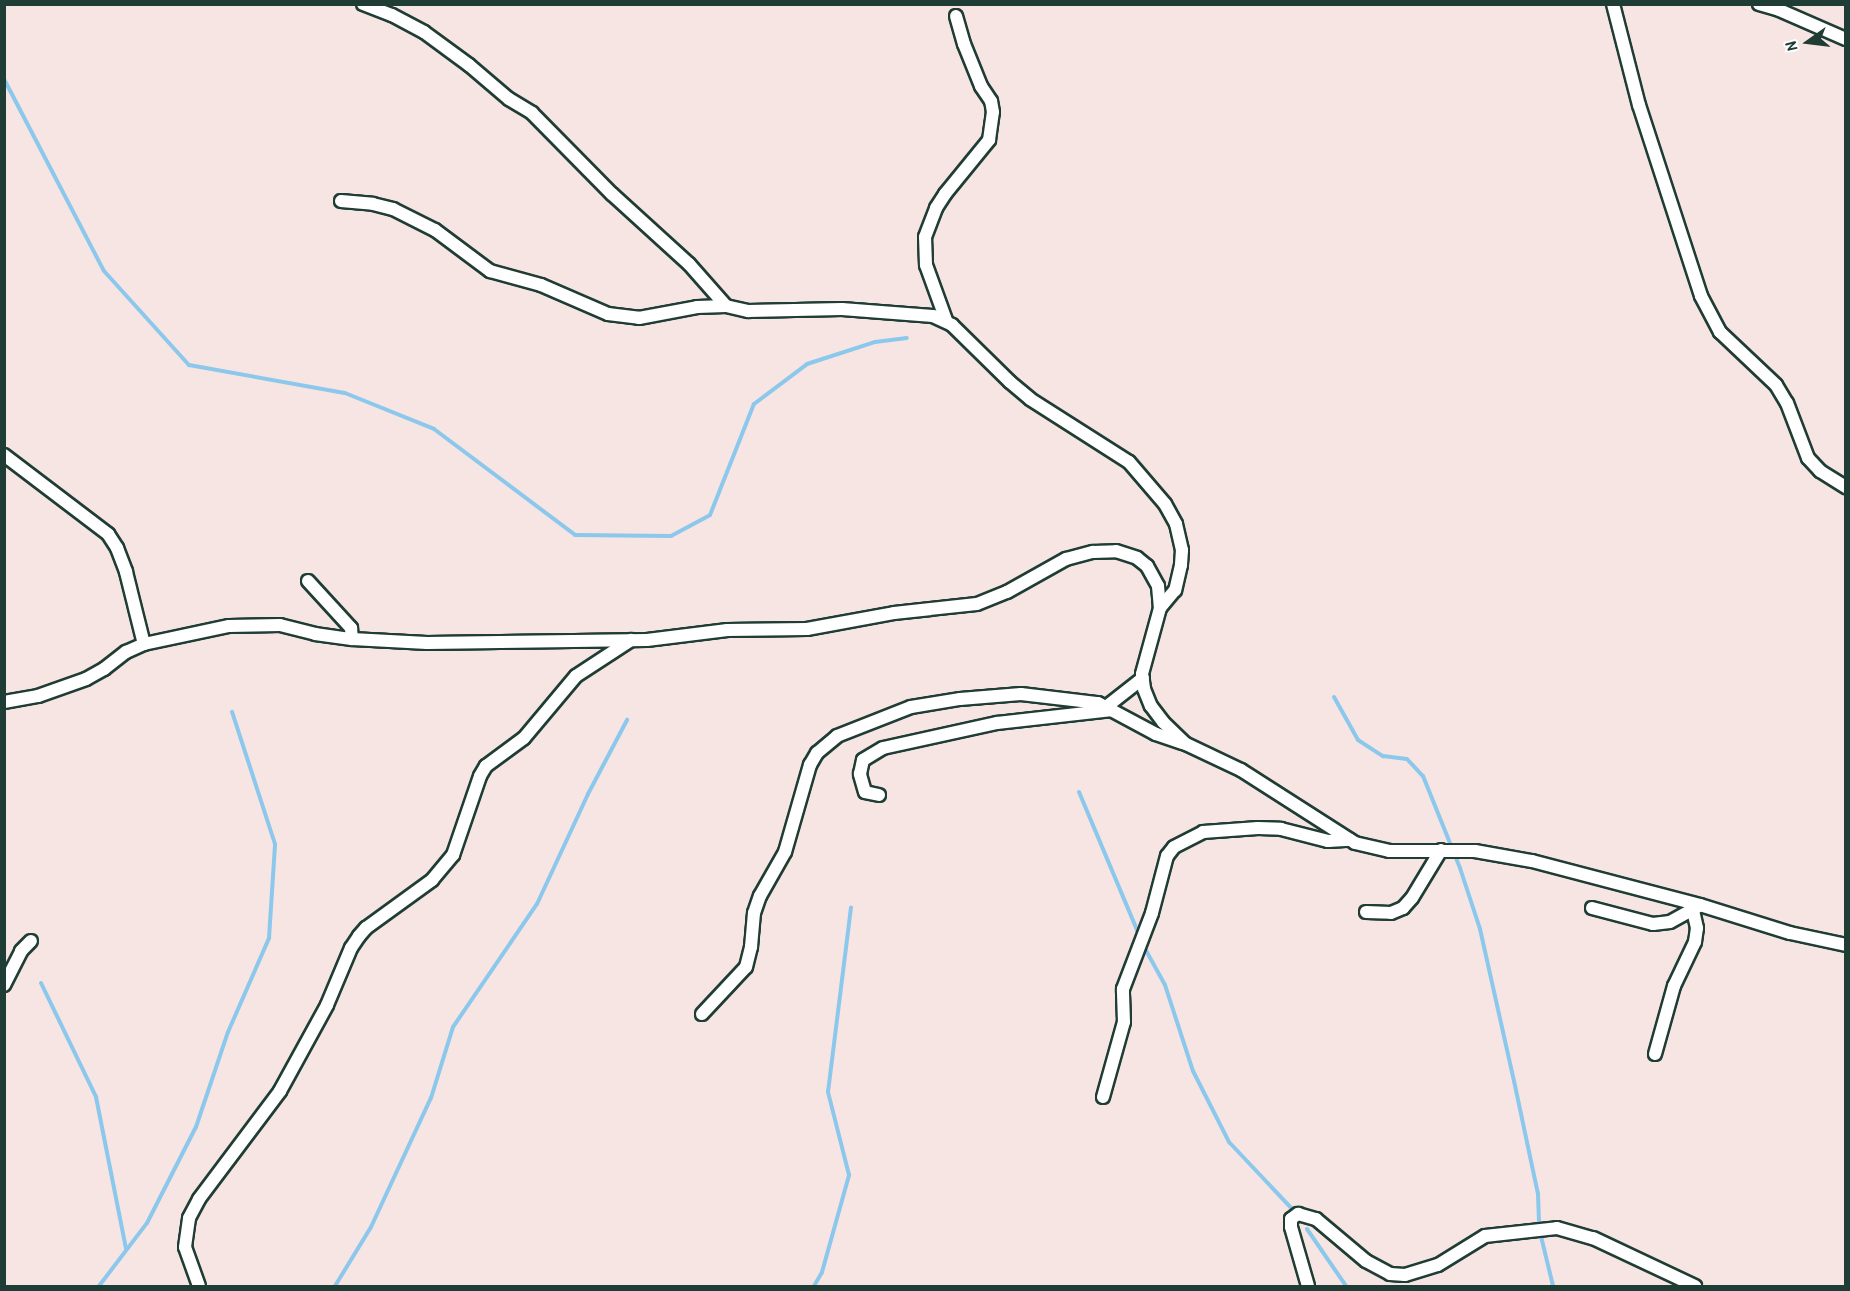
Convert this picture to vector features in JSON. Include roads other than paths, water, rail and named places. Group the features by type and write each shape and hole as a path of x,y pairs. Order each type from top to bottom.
{"street":[{"path":"363,4 392,15 424,33 469,65 508,99 532,113 612,194 690,264 726,306"},
{"path":"1612,4 1639,105 1701,296 1720,332 1776,385 1787,403 1808,458 1820,471 1845,487"},
{"path":"1759,4 1845,39"},
{"path":"946,320 926,265 925,237 936,208 945,194 988,140 993,112 992,103 981,86 956,16"},
{"path":"341,201 373,204 393,209 435,230 490,271 541,285 608,314 639,318 697,307 726,306 748,312 842,309 933,316 946,320 1030,399 1129,462 1165,504 1176,524 1182,550 1175,590 1160,608"},
{"path":"4,455 108,534 117,548 126,572 144,644"},
{"path":"4,702 38,696 86,679 126,652 144,644 229,626 280,625 315,634 351,639 427,643 631,640 728,630 807,629 894,613 964,607 996,598 1066,559 1094,552 1126,553 1147,566 1158,586 1160,608 1143,678 1151,706 1186,744"},
{"path":"308,581 351,628 351,639"},
{"path":"199,1287 185,1247 189,1218 222,1166 280,1091 327,1005 355,942 366,928 432,880 453,855 480,776 486,766 524,738 576,676 631,640"},
{"path":"879,795 866,792 860,774 863,760 883,748 997,723 1109,708 1143,678"},
{"path":"702,1014 746,967 752,947 754,913 760,896 785,852 810,765 825,744 858,725 911,707 935,702 1021,694 1077,699 1109,708 1156,734 1186,744 1241,770 1350,840 1368,848 1475,851 1532,861 1696,908 1845,945"},
{"path":"1103,1097 1124,1022 1123,989 1152,914 1167,856 1174,847 1203,832 1258,828 1281,829 1328,841 1350,840"},
{"path":"1366,912 1391,913 1403,908 1412,898 1441,850"},
{"path":"1592,908 1653,924 1670,922 1696,908"},
{"path":"1655,1054 1674,986 1695,942 1696,908"},
{"path":"4,985 21,951 31,941"},
{"path":"1308,1287 1291,1227 1291,1219 1298,1214 1316,1219 1366,1261 1390,1274 1405,1275 1438,1265 1485,1236 1557,1228 1593,1238 1695,1287"}],"waterway":[{"path":"4,79 104,271 189,365 345,393 434,429 575,535 671,536 710,515 754,404 807,364 875,342 907,338"},
{"path":"1334,697 1358,740 1383,756 1407,759 1423,776 1460,868 1480,929 1514,1081 1538,1194 1539,1228 1553,1286"},
{"path":"99,1286 147,1223 196,1127 228,1032 269,938 275,844 232,712"},
{"path":"335,1286 371,1227 431,1098 453,1027 537,904 588,794 627,720"},
{"path":"1079,792 1139,935"},
{"path":"814,1286 822,1272 849,1175 828,1092 851,907"},
{"path":"1143,945 1165,985 1193,1071 1229,1142 1294,1211"},
{"path":"41,983 96,1097 126,1248"},
{"path":"1307,1229 1346,1286"}]}
